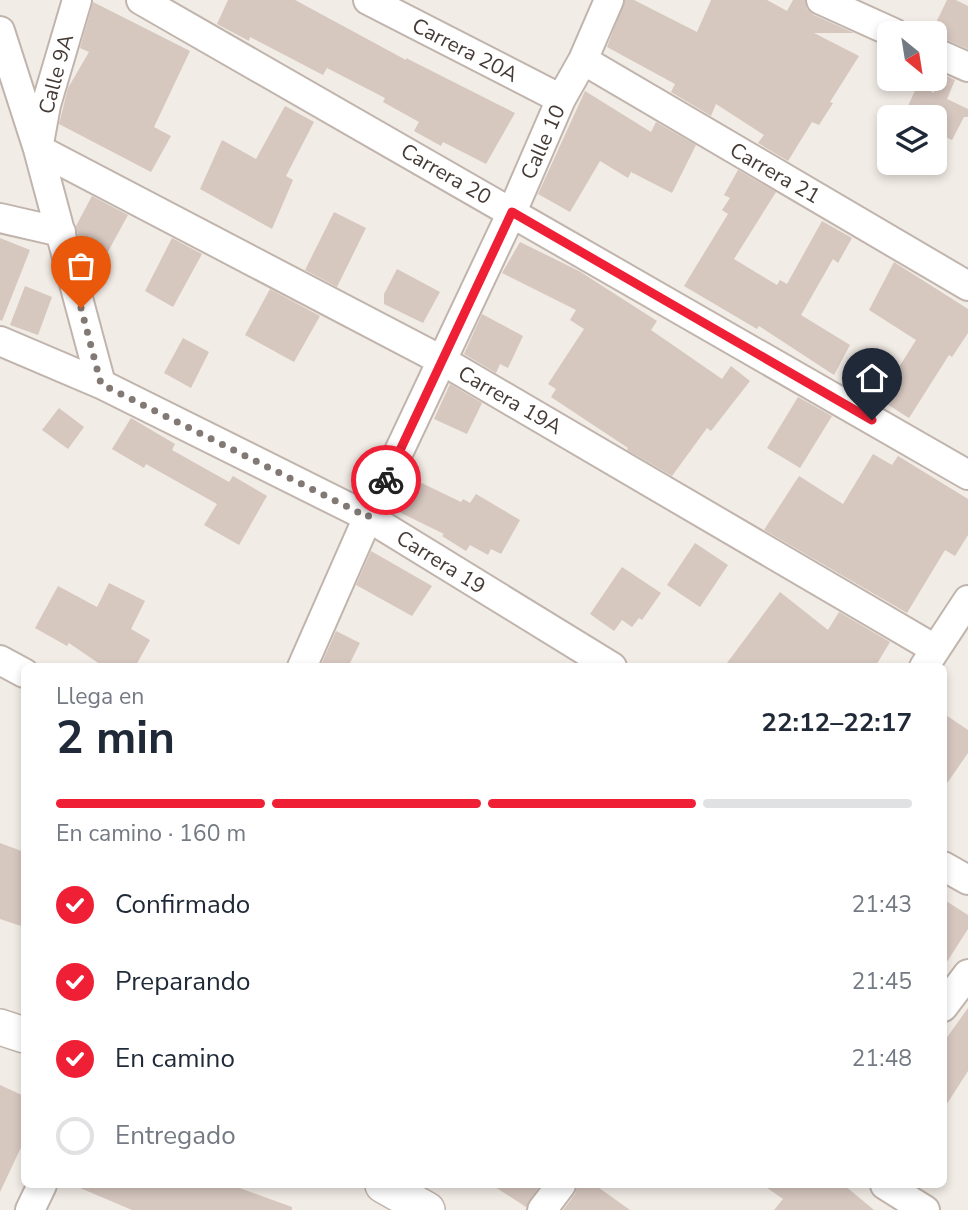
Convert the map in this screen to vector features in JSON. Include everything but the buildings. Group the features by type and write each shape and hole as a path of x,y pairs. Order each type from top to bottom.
{"street":[{"name":"Calle 9A","path":"38,149 46,104 77,0"},
{"name":"Carrera 20","path":"141,0 968,475"},
{"name":"Carrera 20A","path":"368,0 561,99"},
{"name":"Calle 10","path":"304,663 368,517 609,0"},
{"path":"821,0 877,25"},
{"path":"0,32 38,149 101,384"},
{"path":"947,58 968,67"},
{"name":"Carrera 21","path":"583,60 968,286"},
{"name":"Carrera 19A","path":"38,149 443,361 929,658"},
{"path":"0,218 61,232"},
{"name":"Carrera 19","path":"0,341 101,384 368,517 605,663"},
{"path":"929,658 968,600"},
{"path":"0,660 21,671"},
{"path":"947,868 968,880"},
{"path":"947,1002 968,974"},
{"path":"0,1027 21,1034"},
{"path":"30,1210 41,1188"},
{"path":"388,1188 427,1210"},
{"path":"542,1210 559,1188"},
{"path":"890,1188 925,1210"}],"way so far":[{"path":"81,308 101,384 368,517 386,480"}],"route":[{"path":"386,480 512,212 872,420"}]}
